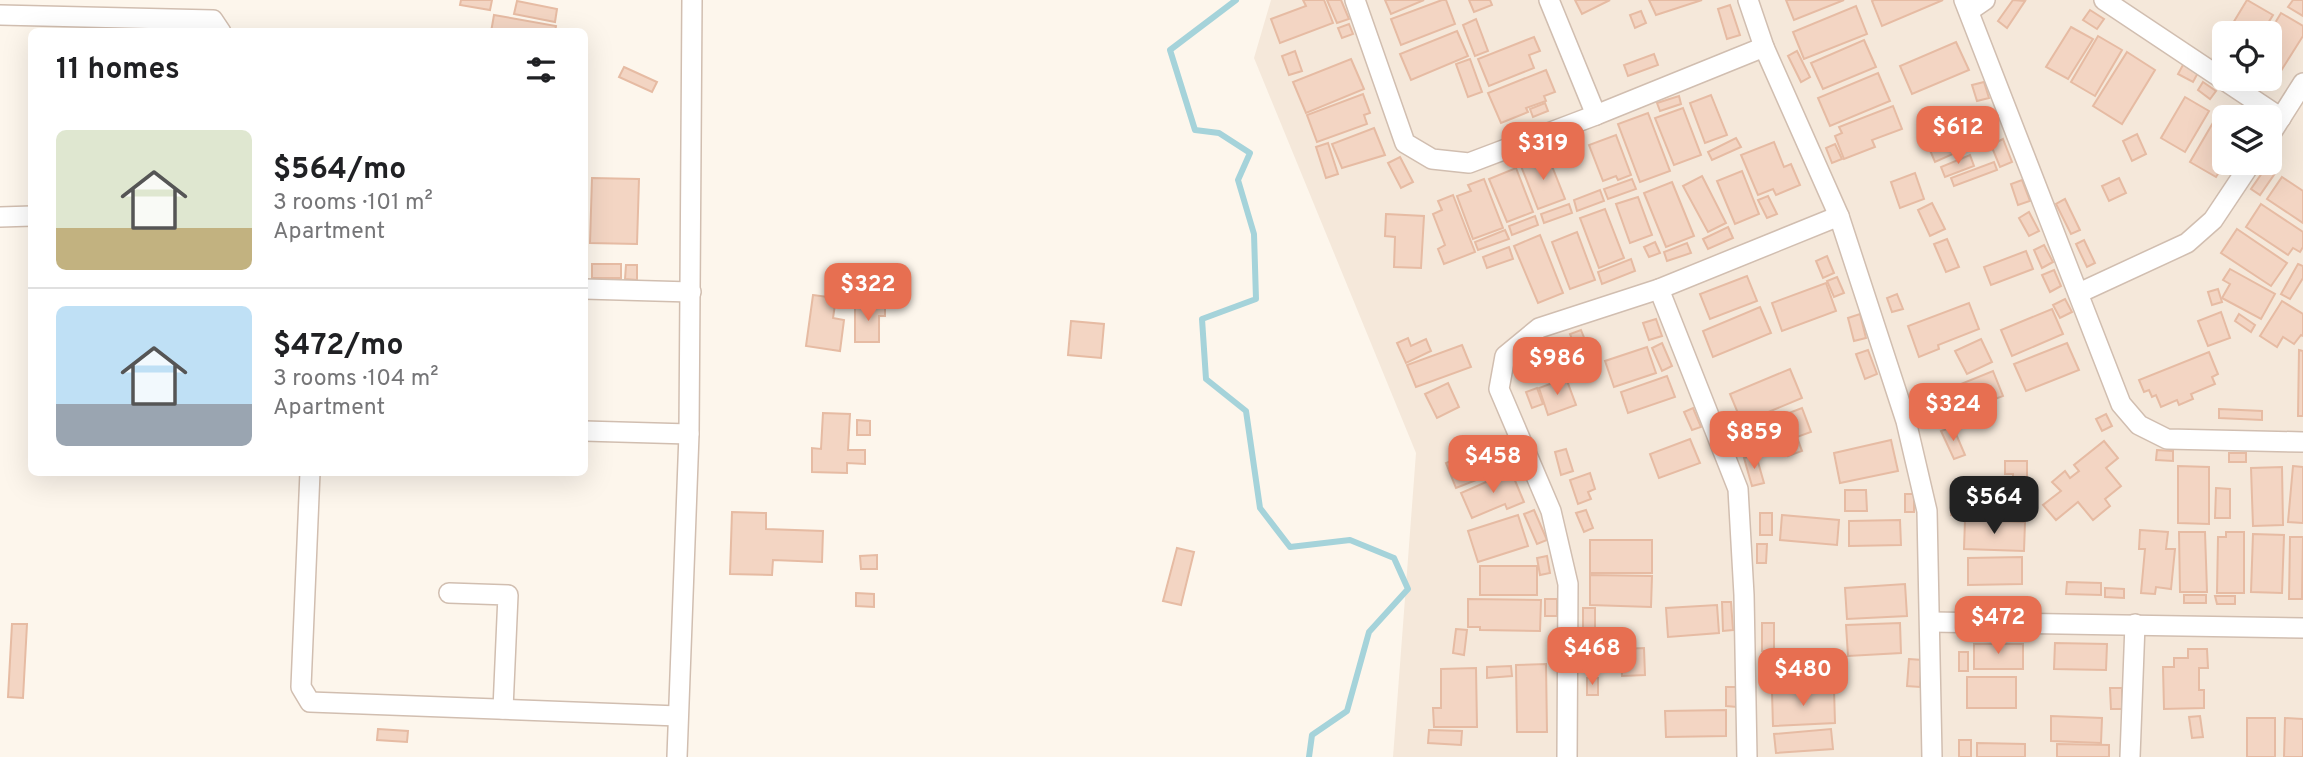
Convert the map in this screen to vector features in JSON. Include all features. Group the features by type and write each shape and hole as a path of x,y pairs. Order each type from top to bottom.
{"street":[{"path":"677,757 689,434 692,0"},
{"path":"1355,0 1405,143 1432,159 1469,163 1765,47"},
{"path":"1549,0 1596,115"},
{"path":"1748,0 1765,47 1839,216 1906,421 1927,512 1932,622 1932,757"},
{"path":"2104,0 2246,105"},
{"path":"1973,4 2121,404 2139,425 2167,439 2303,442"},
{"path":"0,15 79,24 213,20 218,28"},
{"path":"2282,115 2303,83"},
{"path":"2078,293 2187,243 2213,220 2243,175"},
{"path":"0,217 28,216"},
{"path":"1567,757 1568,584 1551,512 1499,388 1505,356 1539,328 1659,289 1839,216"},
{"path":"588,289 691,292"},
{"path":"1659,289 1738,489 1744,595 1747,757"},
{"path":"588,431 689,434"},
{"path":"310,476 301,687 310,702 678,716"},
{"path":"449,593 508,595 503,709"},
{"path":"1932,622 2303,628"},
{"path":"2130,757 2135,624"}],"shaded area":[{"path":"1271,0 2303,0 2303,757 1393,757 1416,453 1254,58"}],"building":[{"path":"461,0 492,0 490,10 460,5"},
{"path":"1303,0 1324,0 1333,23 1280,43 1271,19 1306,6"},
{"path":"1327,0 1341,0 1349,19 1337,23"},
{"path":"1385,0 1424,0 1391,14"},
{"path":"1446,0 1455,24 1401,45 1391,19"},
{"path":"1469,0 1490,0 1492,5 1474,12"},
{"path":"1575,0 1610,0 1582,14"},
{"path":"1649,0 1702,0 1656,15"},
{"path":"1786,0 1844,0 1794,20"},
{"path":"1874,0 1943,0 1882,26 1872,1"},
{"path":"2013,0 2025,1 2007,28 1998,21"},
{"path":"2247,0 2273,15 2269,21 2234,21"},
{"path":"2293,0 2303,0 2303,16 2288,7"},
{"path":"517,1 557,9 555,22 514,14"},
{"path":"1730,5 1740,35 1727,39 1718,9"},
{"path":"1856,6 1867,34 1804,59 1793,32"},
{"path":"2090,10 2104,19 2097,29 2083,20"},
{"path":"1641,11 1646,23 1635,28 1630,15"},
{"path":"2281,13 2303,26 2303,36 2282,69 2282,21 2276,21"},
{"path":"494,15 556,26 556,28 492,28"},
{"path":"1476,19 1488,51 1475,56 1463,25"},
{"path":"1349,24 1353,34 1342,38 1338,28"},
{"path":"2071,27 2093,39 2068,79 2046,67"},
{"path":"1457,31 1468,56 1411,80 1400,54"},
{"path":"2098,36 2122,50 2095,96 2071,82"},
{"path":"1534,37 1540,51 1529,55 1534,68 1489,86 1478,59"},
{"path":"1864,40 1876,67 1823,89 1811,63"},
{"path":"1956,42 1969,70 1912,94 1900,66"},
{"path":"1295,51 1302,71 1289,75 1282,56"},
{"path":"1797,51 1810,77 1801,82 1788,56"},
{"path":"2127,52 2155,70 2122,124 2093,106"},
{"path":"1654,54 1658,65 1628,76 1624,65"},
{"path":"1351,59 1364,89 1306,113 1293,82"},
{"path":"1470,59 1482,92 1468,97 1456,64"},
{"path":"2184,63 2199,71 2193,82 2178,74"},
{"path":"624,67 657,82 652,92 619,77"},
{"path":"1546,70 1555,92 1544,96 1546,101 1526,108 1528,112 1501,123 1488,93"},
{"path":"1878,73 1890,101 1830,126 1818,98"},
{"path":"1984,82 1989,98 1977,101 1972,85"},
{"path":"2203,82 2212,91 2216,91 2210,99 2198,90"},
{"path":"1363,94 1370,113 1364,115 1367,124 1317,142 1307,115"},
{"path":"1711,95 1727,135 1705,143 1690,103"},
{"path":"1679,96 1681,104 1660,111 1657,103"},
{"path":"2185,97 2209,111 2185,152 2161,138"},
{"path":"1545,103 1548,111 1533,117 1530,109"},
{"path":"1893,106 1902,129 1872,140 1875,147 1844,159 1835,136 1842,133 1839,127"},
{"path":"1683,108 1701,155 1674,165 1655,118"},
{"path":"1980,108 1993,136 1935,162 1923,134"},
{"path":"1648,113 1670,171 1640,182 1618,124"},
{"path":"2212,124 2212,175 2190,162"},
{"path":"1374,128 1385,155 1342,168 1332,144"},
{"path":"2137,134 2146,154 2132,161 2123,141"},
{"path":"1616,135 1631,175 1618,180 1616,176 1603,181 1589,145"},
{"path":"1736,138 1741,147 1712,160 1708,152"},
{"path":"2003,139 2012,162 2000,167 1991,145"},
{"path":"1774,142 1784,167 1791,164 1800,185 1776,195 1773,189 1758,195 1741,155"},
{"path":"1328,143 1338,174 1326,178 1316,147"},
{"path":"1835,144 1842,159 1832,163 1826,148"},
{"path":"1970,155 1974,166 1945,177 1941,167"},
{"path":"1548,156 1565,199 1538,209 1521,166"},
{"path":"1400,157 1413,182 1401,188 1388,163"},
{"path":"1994,162 1997,170 1954,186 1951,178"},
{"path":"1516,168 1533,212 1507,222 1489,179"},
{"path":"1742,171 1759,214 1735,224 1717,181"},
{"path":"1915,173 1924,199 1900,208 1891,182"},
{"path":"2261,175 2274,175 2260,195 2251,189"},
{"path":"1702,176 1726,223 1708,232 1683,186"},
{"path":"2282,177 2303,191 2303,223 2267,199"},
{"path":"592,178 639,179 637,244 590,243"},
{"path":"2119,178 2126,193 2109,201 2102,186"},
{"path":"1484,179 1503,228 1473,239 1457,196 1471,191 1468,185"},
{"path":"1632,179 1636,189 1608,199 1604,189"},
{"path":"2022,180 2030,201 2018,205 2011,184"},
{"path":"1672,182 1694,236 1666,247 1644,193"},
{"path":"1600,190 1604,201 1577,211 1574,200"},
{"path":"1453,195 1475,252 1444,264 1438,249 1445,245 1433,214 1442,210 1438,201"},
{"path":"1768,196 1777,214 1767,218 1758,200"},
{"path":"1638,197 1652,235 1630,243 1616,204"},
{"path":"2065,199 2080,230 2071,234 2056,204"},
{"path":"1932,203 1945,229 1930,236 1918,210"},
{"path":"1569,204 1572,213 1544,223 1541,214"},
{"path":"2261,204 2303,232 2303,247 2300,252 2293,248 2288,255 2246,227"},
{"path":"1605,209 1624,258 1599,268 1580,218"},
{"path":"2029,212 2039,231 2029,236 2019,218"},
{"path":"1386,214 1424,216 1421,268 1394,267 1395,237 1385,236"},
{"path":"1535,216 1538,225 1512,235 1509,226"},
{"path":"1728,227 1733,238 1708,249 1703,239"},
{"path":"2237,229 2287,263 2271,286 2221,253"},
{"path":"1505,230 1509,239 1478,250 1475,242"},
{"path":"1577,232 1595,280 1570,289 1552,242"},
{"path":"1540,235 1563,293 1538,303 1514,246"},
{"path":"1947,239 1959,267 1946,272 1934,244"},
{"path":"2084,240 2095,263 2087,267 2076,244"},
{"path":"1655,242 1660,253 1649,257 1644,247"},
{"path":"1687,243 1691,253 1667,261 1664,252"},
{"path":"2044,245 2053,262 2042,268 2034,250"},
{"path":"1509,247 1513,259 1487,268 1483,257"},
{"path":"2026,251 2033,269 1991,285 1984,267"},
{"path":"1827,256 1834,273 1823,278 1816,261"},
{"path":"1631,259 1635,271 1602,284 1598,272"},
{"path":"592,264 621,264 621,278 592,278"},
{"path":"2298,264 2303,266 2303,278 2290,299 2281,294"},
{"path":"626,265 637,265 637,280 625,279"},
{"path":"2230,269 2275,294 2261,319 2222,298 2230,284 2223,280"},
{"path":"2054,270 2061,286 2050,292 2042,275"},
{"path":"1747,276 1757,301 1710,319 1700,294"},
{"path":"1837,277 1844,293 1834,297 1827,281"},
{"path":"1826,283 1836,311 1782,331 1772,303"},
{"path":"2218,289 2222,302 2212,305 2208,292"},
{"path":"1897,294 1903,309 1892,312 1887,298"},
{"path":"813,295 836,298 833,318 844,320 840,351 806,346"},
{"path":"2065,299 2072,312 2060,318 2053,305"},
{"path":"2282,301 2303,314 2303,336 2294,344 2283,337 2277,347 2260,336"},
{"path":"1969,303 1979,329 1938,345 1939,349 1919,357 1908,326"},
{"path":"855,305 885,305 885,316 879,316 879,342 855,342"},
{"path":"1760,307 1771,333 1713,357 1703,331"},
{"path":"2052,309 2063,334 2012,356 2001,330"},
{"path":"2221,312 2230,338 2208,346 2198,321"},
{"path":"1860,314 1866,338 1854,341 1848,318"},
{"path":"2239,314 2255,325 2251,332 2235,321"},
{"path":"1656,319 1662,336 1649,340 1643,323"},
{"path":"1071,321 1104,324 1101,358 1068,355"},
{"path":"1581,330 1593,360 1582,364 1570,334"},
{"path":"1408,338 1411,346 1426,339 1431,351 1406,363 1397,343"},
{"path":"1981,339 1992,362 1967,374 1955,351"},
{"path":"1662,343 1672,366 1662,371 1652,348"},
{"path":"2067,343 2079,370 2026,391 2014,364"},
{"path":"1462,345 1471,367 1416,387 1407,365"},
{"path":"1647,347 1656,373 1614,387 1605,361"},
{"path":"1868,350 1877,374 1865,379 1856,354"},
{"path":"2299,350 2303,351 2303,416 2298,416"},
{"path":"2209,352 2218,374 2212,377 2215,384 2191,394 2193,399 2179,405 2177,400 2161,407 2156,395 2152,397 2149,390 2144,392 2139,380"},
{"path":"1790,369 1802,398 1742,423 1730,394"},
{"path":"1993,371 2003,396 1946,418 1936,394"},
{"path":"1667,376 1675,397 1628,413 1621,392"},
{"path":"1566,378 1576,405 1548,415 1539,388"},
{"path":"1448,383 1459,407 1437,418 1425,394"},
{"path":"1537,388 1543,404 1532,408 1526,392"},
{"path":"1693,408 1701,427 1692,430 1684,412"},
{"path":"1802,408 1811,432 1783,442 1780,433 1770,437 1765,422"},
{"path":"2219,409 2262,411 2262,420 2219,418"},
{"path":"823,413 850,414 848,450 865,450 865,464 847,463 847,473 812,472 812,448 821,449"},
{"path":"2106,414 2112,426 2102,431 2096,419"},
{"path":"857,420 870,421 870,435 857,435"},
{"path":"1953,427 1965,455 1954,459 1941,431"},
{"path":"1690,439 1700,463 1659,478 1650,454"},
{"path":"1798,440 1802,451 1788,456 1784,445"},
{"path":"1891,440 1898,471 1840,483 1834,453"},
{"path":"2104,441 2118,458 2106,468 2121,486 2105,499 2110,506 2093,520 2078,502 2056,520 2043,505 2061,491 2052,482 2065,471 2070,478 2079,471 2074,465"},
{"path":"1492,444 1502,470 1456,488 1446,463"},
{"path":"1566,449 1573,471 1561,475 1555,452"},
{"path":"2157,450 2173,451 2173,461 2156,460"},
{"path":"2229,453 2246,453 2246,462 2229,462"},
{"path":"1756,455 1764,483 1752,486 1744,458"},
{"path":"2005,461 2027,461 2027,481 2013,481 2013,474 2005,474"},
{"path":"2178,466 2209,467 2209,524 2178,523"},
{"path":"2293,466 2303,467 2303,523 2288,522"},
{"path":"2282,467 2283,525 2253,526 2251,468"},
{"path":"1511,471 1524,502 1507,509 1505,504 1472,518 1461,493"},
{"path":"1590,473 1595,489 1588,492 1591,499 1578,504 1570,480"},
{"path":"1953,482 1961,482 1959,516 1951,515"},
{"path":"2027,483 2028,516 2008,517 2008,510 1966,511 1965,485"},
{"path":"2216,488 2230,489 2230,518 2215,518"},
{"path":"1845,490 1866,490 1867,511 1845,511"},
{"path":"1905,494 1914,494 1914,512 1905,512"},
{"path":"1534,510 1547,540 1537,544 1524,514"},
{"path":"1586,510 1593,528 1584,532 1576,513"},
{"path":"732,512 766,513 766,529 823,531 822,562 773,560 772,575 730,574"},
{"path":"1760,513 1772,513 1772,535 1760,535"},
{"path":"1518,515 1528,546 1478,562 1468,531"},
{"path":"1782,515 1839,520 1837,545 1780,540"},
{"path":"1900,520 1901,545 1849,546 1849,521"},
{"path":"1965,520 2025,522 2024,551 1964,549"},
{"path":"2140,530 2168,532 2166,549 2175,549 2171,589 2156,587 2155,594 2141,593 2145,549 2139,549"},
{"path":"2179,532 2205,532 2207,592 2180,592"},
{"path":"2226,532 2244,532 2244,593 2217,593 2218,537 2226,537"},
{"path":"2253,534 2284,535 2282,593 2251,592"},
{"path":"2290,537 2303,537 2302,599 2289,599"},
{"path":"1590,540 1652,540 1652,573 1590,573"},
{"path":"1757,544 1767,544 1766,563 1757,563"},
{"path":"1177,548 1194,552 1181,605 1163,601"},
{"path":"877,555 877,569 861,569 860,556"},
{"path":"1547,556 1550,573 1540,575 1537,558"},
{"path":"2022,557 2022,584 1968,585 1968,558"},
{"path":"1480,566 1537,566 1537,595 1480,595"},
{"path":"1590,575 1652,576 1651,607 1590,605"},
{"path":"2067,582 2101,583 2101,595 2066,594"},
{"path":"1905,584 1907,616 1847,619 1845,588"},
{"path":"2105,588 2124,589 2124,598 2105,597"},
{"path":"856,593 874,594 874,607 856,606"},
{"path":"2184,595 2206,595 2206,603 2184,603"},
{"path":"2215,596 2235,596 2235,604 2217,604"},
{"path":"1468,599 1541,600 1540,631 1480,630 1480,627 1468,627"},
{"path":"1545,599 1557,599 1557,616 1545,616"},
{"path":"1722,602 1731,602 1733,630 1723,631"},
{"path":"1717,605 1719,633 1668,637 1666,608"},
{"path":"1583,608 1595,608 1595,637 1583,637"},
{"path":"1762,623 1774,623 1774,651 1762,651"},
{"path":"1900,623 1901,653 1848,656 1846,625"},
{"path":"12,624 27,624 23,698 8,697"},
{"path":"1456,629 1467,630 1464,655 1453,653"},
{"path":"2055,643 2107,644 2106,670 2054,669"},
{"path":"1974,644 2023,644 2023,669 1974,669"},
{"path":"1644,648 1645,675 1622,676 1621,649"},
{"path":"2188,649 2207,649 2208,668 2199,668 2199,690 2204,690 2204,708 2164,709 2163,667 2174,667 2174,658 2188,658"},
{"path":"1588,652 1597,652 1597,668 1589,668"},
{"path":"1959,652 1968,652 1968,671 1959,671"},
{"path":"1766,655 1777,656 1776,684 1765,684"},
{"path":"1909,659 1922,660 1920,687 1907,686"},
{"path":"1546,664 1547,732 1517,732 1516,665"},
{"path":"1511,666 1512,676 1487,678 1487,667"},
{"path":"1476,668 1477,727 1434,727 1433,708 1441,708 1441,669"},
{"path":"1967,677 2016,677 2016,708 1967,708"},
{"path":"1587,678 1598,678 1598,695 1587,695"},
{"path":"1726,687 1738,687 1737,707 1726,706"},
{"path":"2110,688 2122,688 2122,709 2111,709"},
{"path":"1834,689 1835,723 1773,726 1772,692"},
{"path":"1726,710 1726,736 1666,737 1665,711"},
{"path":"2051,716 2102,718 2101,743 2051,741"},
{"path":"2200,716 2203,737 2192,738 2189,717"},
{"path":"2247,718 2275,718 2275,757 2247,757"},
{"path":"2285,718 2303,719 2303,757 2284,757"},
{"path":"378,729 408,731 407,742 377,740"},
{"path":"1831,729 1833,749 1776,753 1774,734"},
{"path":"1429,730 1462,731 1461,745 1428,743"},
{"path":"1959,740 1971,740 1971,757 1959,757"},
{"path":"1977,743 2025,744 2025,757 1977,757"},
{"path":"2057,744 2109,745 2109,757 2057,757"}],"waterway":[{"path":"1236,0 1170,50 1195,130 1219,133 1250,153 1238,180 1254,234 1256,299 1202,319 1206,379 1246,411 1260,508 1290,547 1350,540 1394,558 1408,589 1369,632 1347,711 1312,735 1309,757"}]}
